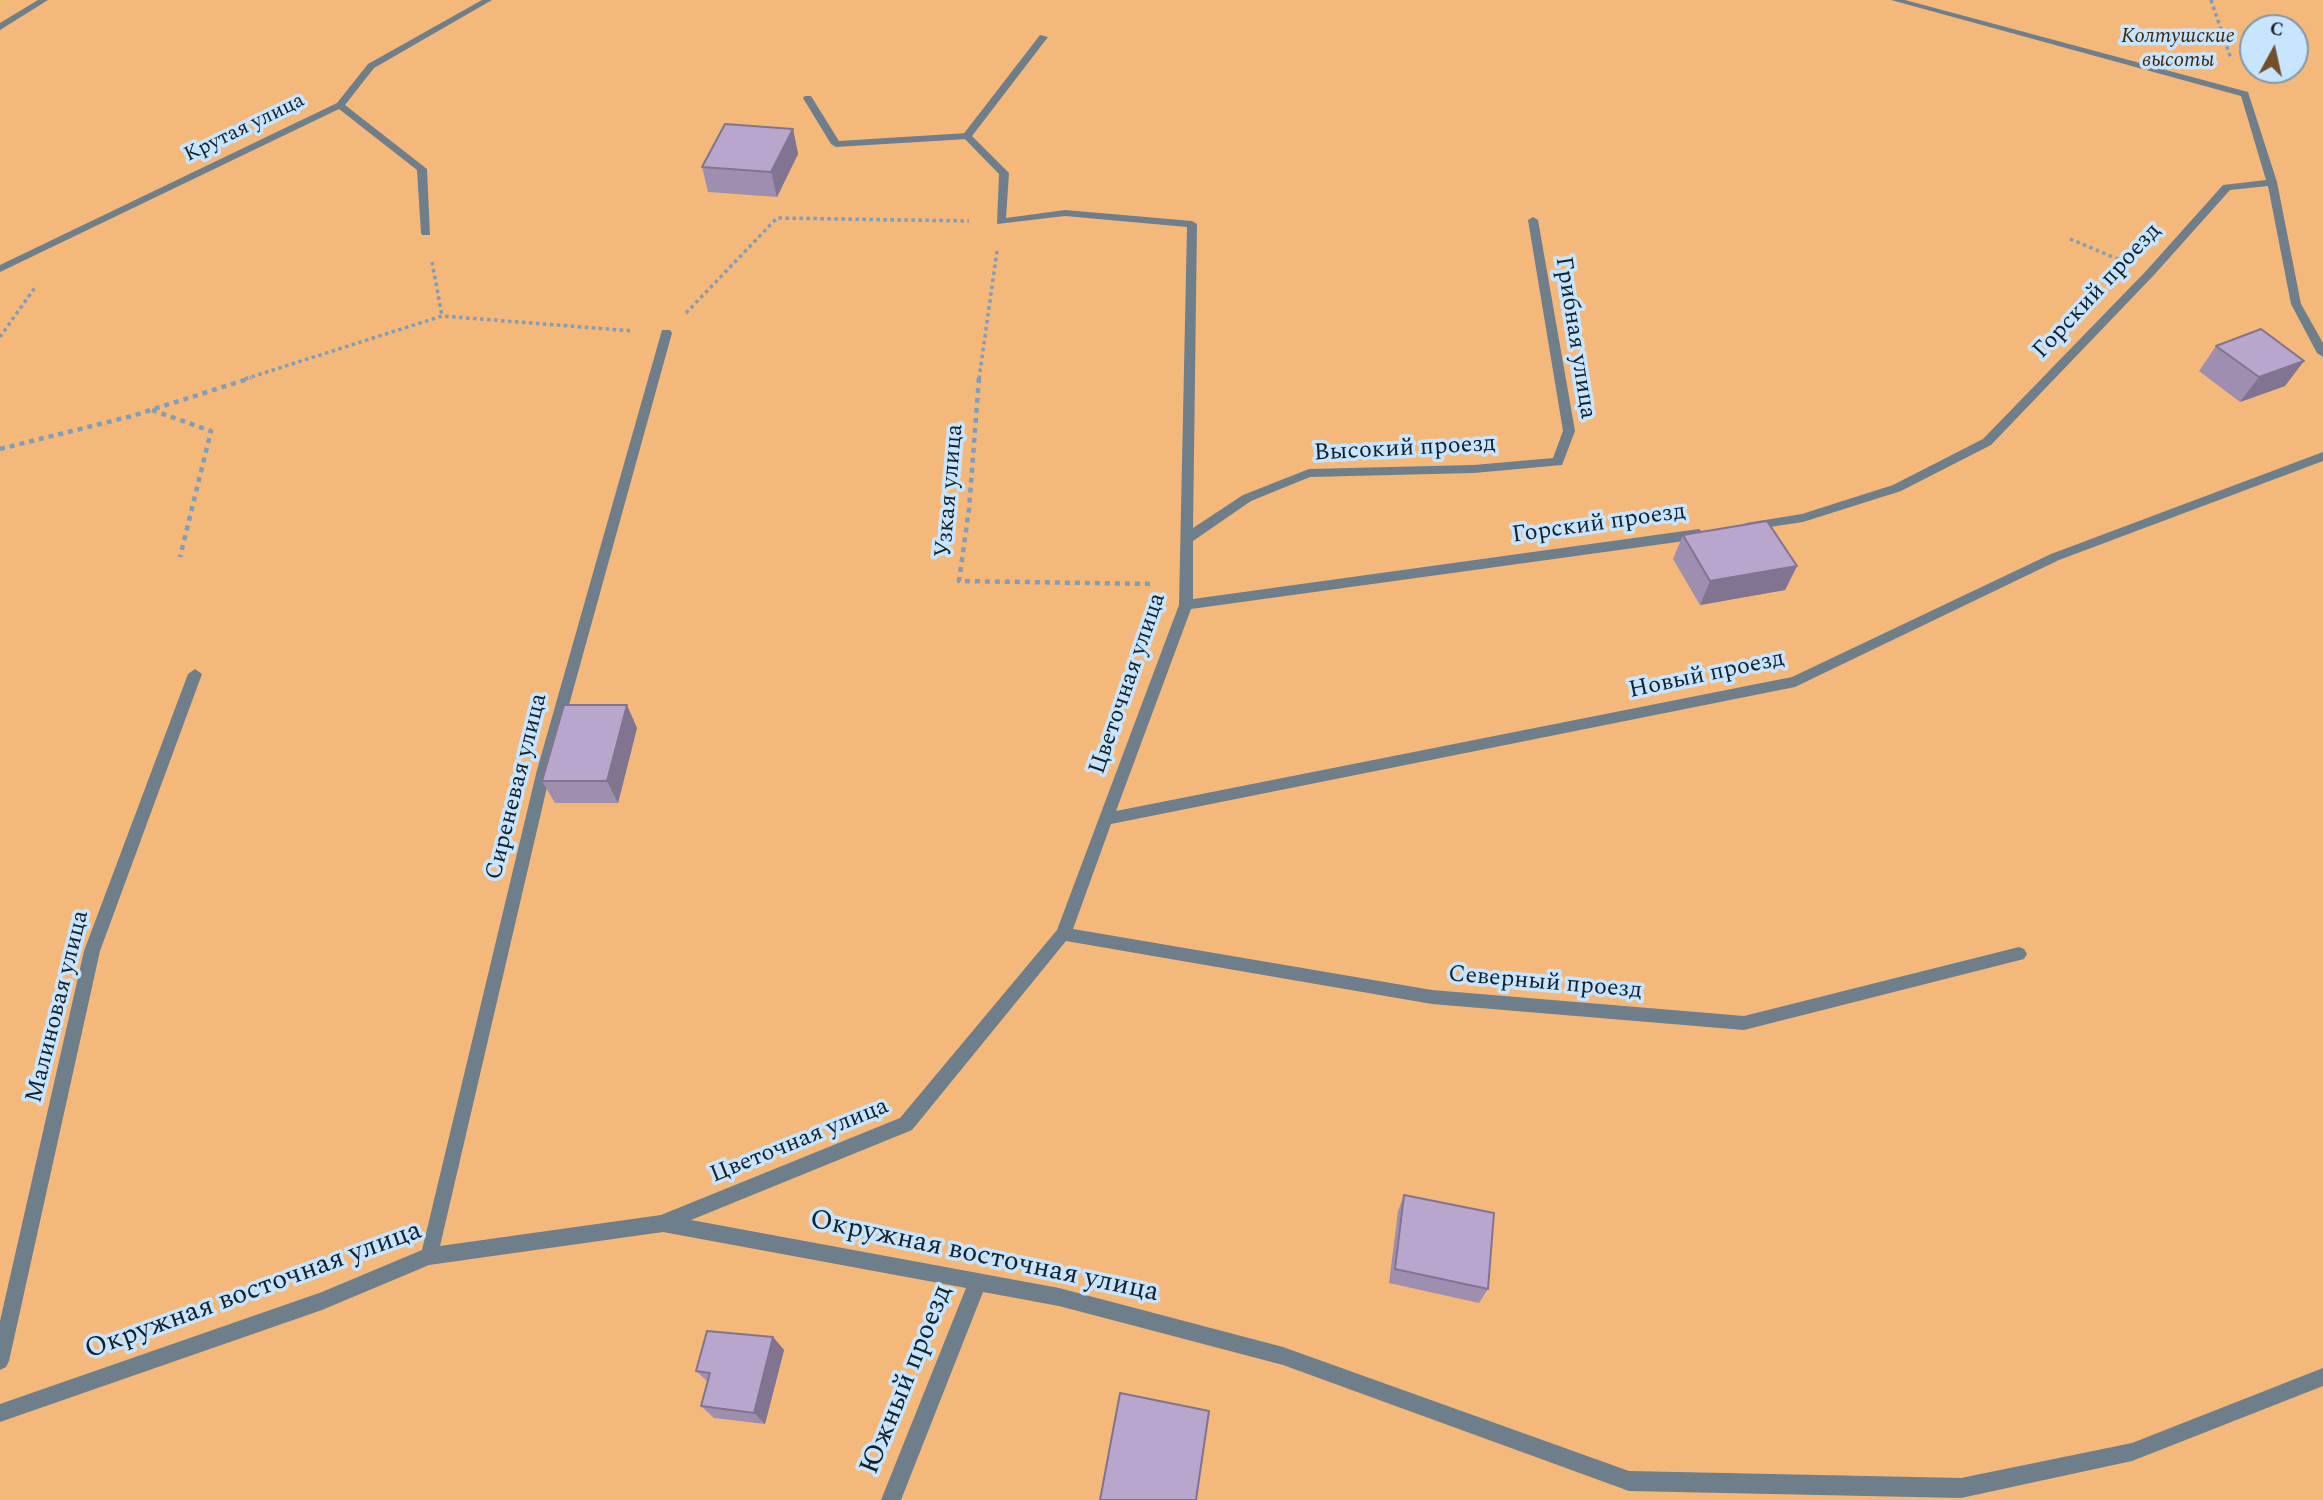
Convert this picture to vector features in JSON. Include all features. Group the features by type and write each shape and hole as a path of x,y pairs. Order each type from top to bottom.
{"street":[{"path":"0,27 44,0"},
{"name":"Крутая улица","path":"0,269 340,105 370,66 488,0"},
{"path":"1895,0 2245,94 2273,182 2296,304 2323,353"},
{"path":"967,136 1043,37"},
{"path":"808,98 836,144 967,136 1004,173 1001,222"},
{"path":"340,105 422,169 426,233"},
{"name":"Горский проезд","path":"1739,528 1803,518 1897,488 1987,442 2150,273 2227,187 2273,182"},
{"name":"Цветочная улица","path":"663,1223 906,1124 1063,934 1186,605 1192,224 1065,213 1001,222"},
{"name":"Грибная улица","path":"1533,220 1570,430 1559,463"},
{"name":"Сиреневая улица","path":"429,1256 544,770 666,333"},
{"name":"Новый проезд","path":"1106,819 1796,682 2055,557 2323,456"},
{"name":"Высокий проезд","path":"1187,539 1247,498 1309,473 1474,469 1559,463"},
{"name":"Горский проезд","path":"1186,605 1713,532"},
{"name":"Малиновая улица","path":"0,1362 92,951 195,674"},
{"name":"Северный проезд","path":"1063,934 1432,997 1744,1023 2019,954"},
{"name":"Окружная восточная улица","path":"0,1413 322,1301 429,1256 663,1223 1059,1297 1283,1356 1629,1481 1961,1488 2132,1452 2323,1377"},
{"name":"Южный проезд","path":"891,1500 978,1281"}],"path":[{"path":"2211,0 2216,22 2245,94"},
{"path":"0,449 152,409 442,316 666,333 777,218 1001,222"},
{"name":"Узкая улица","path":"1001,222 977,393 969,509 960,581 1186,584"},
{"path":"426,233 442,316"},
{"path":"2070,239 2150,273"},
{"path":"152,409 211,431 180,557"}],"green space":[{"name":"Колтушские высоты","path":"0,0 2323,0 2323,1500 0,1500"}],"building":[{"path":"725,124 793,129 771,172 702,167"},
{"path":"2261,329 2304,361 2259,377 2216,346"},
{"path":"1767,521 1797,566 1710,581 1683,535"},
{"path":"564,705 627,705 607,781 542,781"},
{"path":"1404,1195 1494,1213 1488,1289 1395,1269"},
{"path":"707,1331 773,1337 754,1413 701,1406 710,1373 696,1371"},
{"path":"1120,1393 1209,1411 1196,1500 1100,1500"}]}
